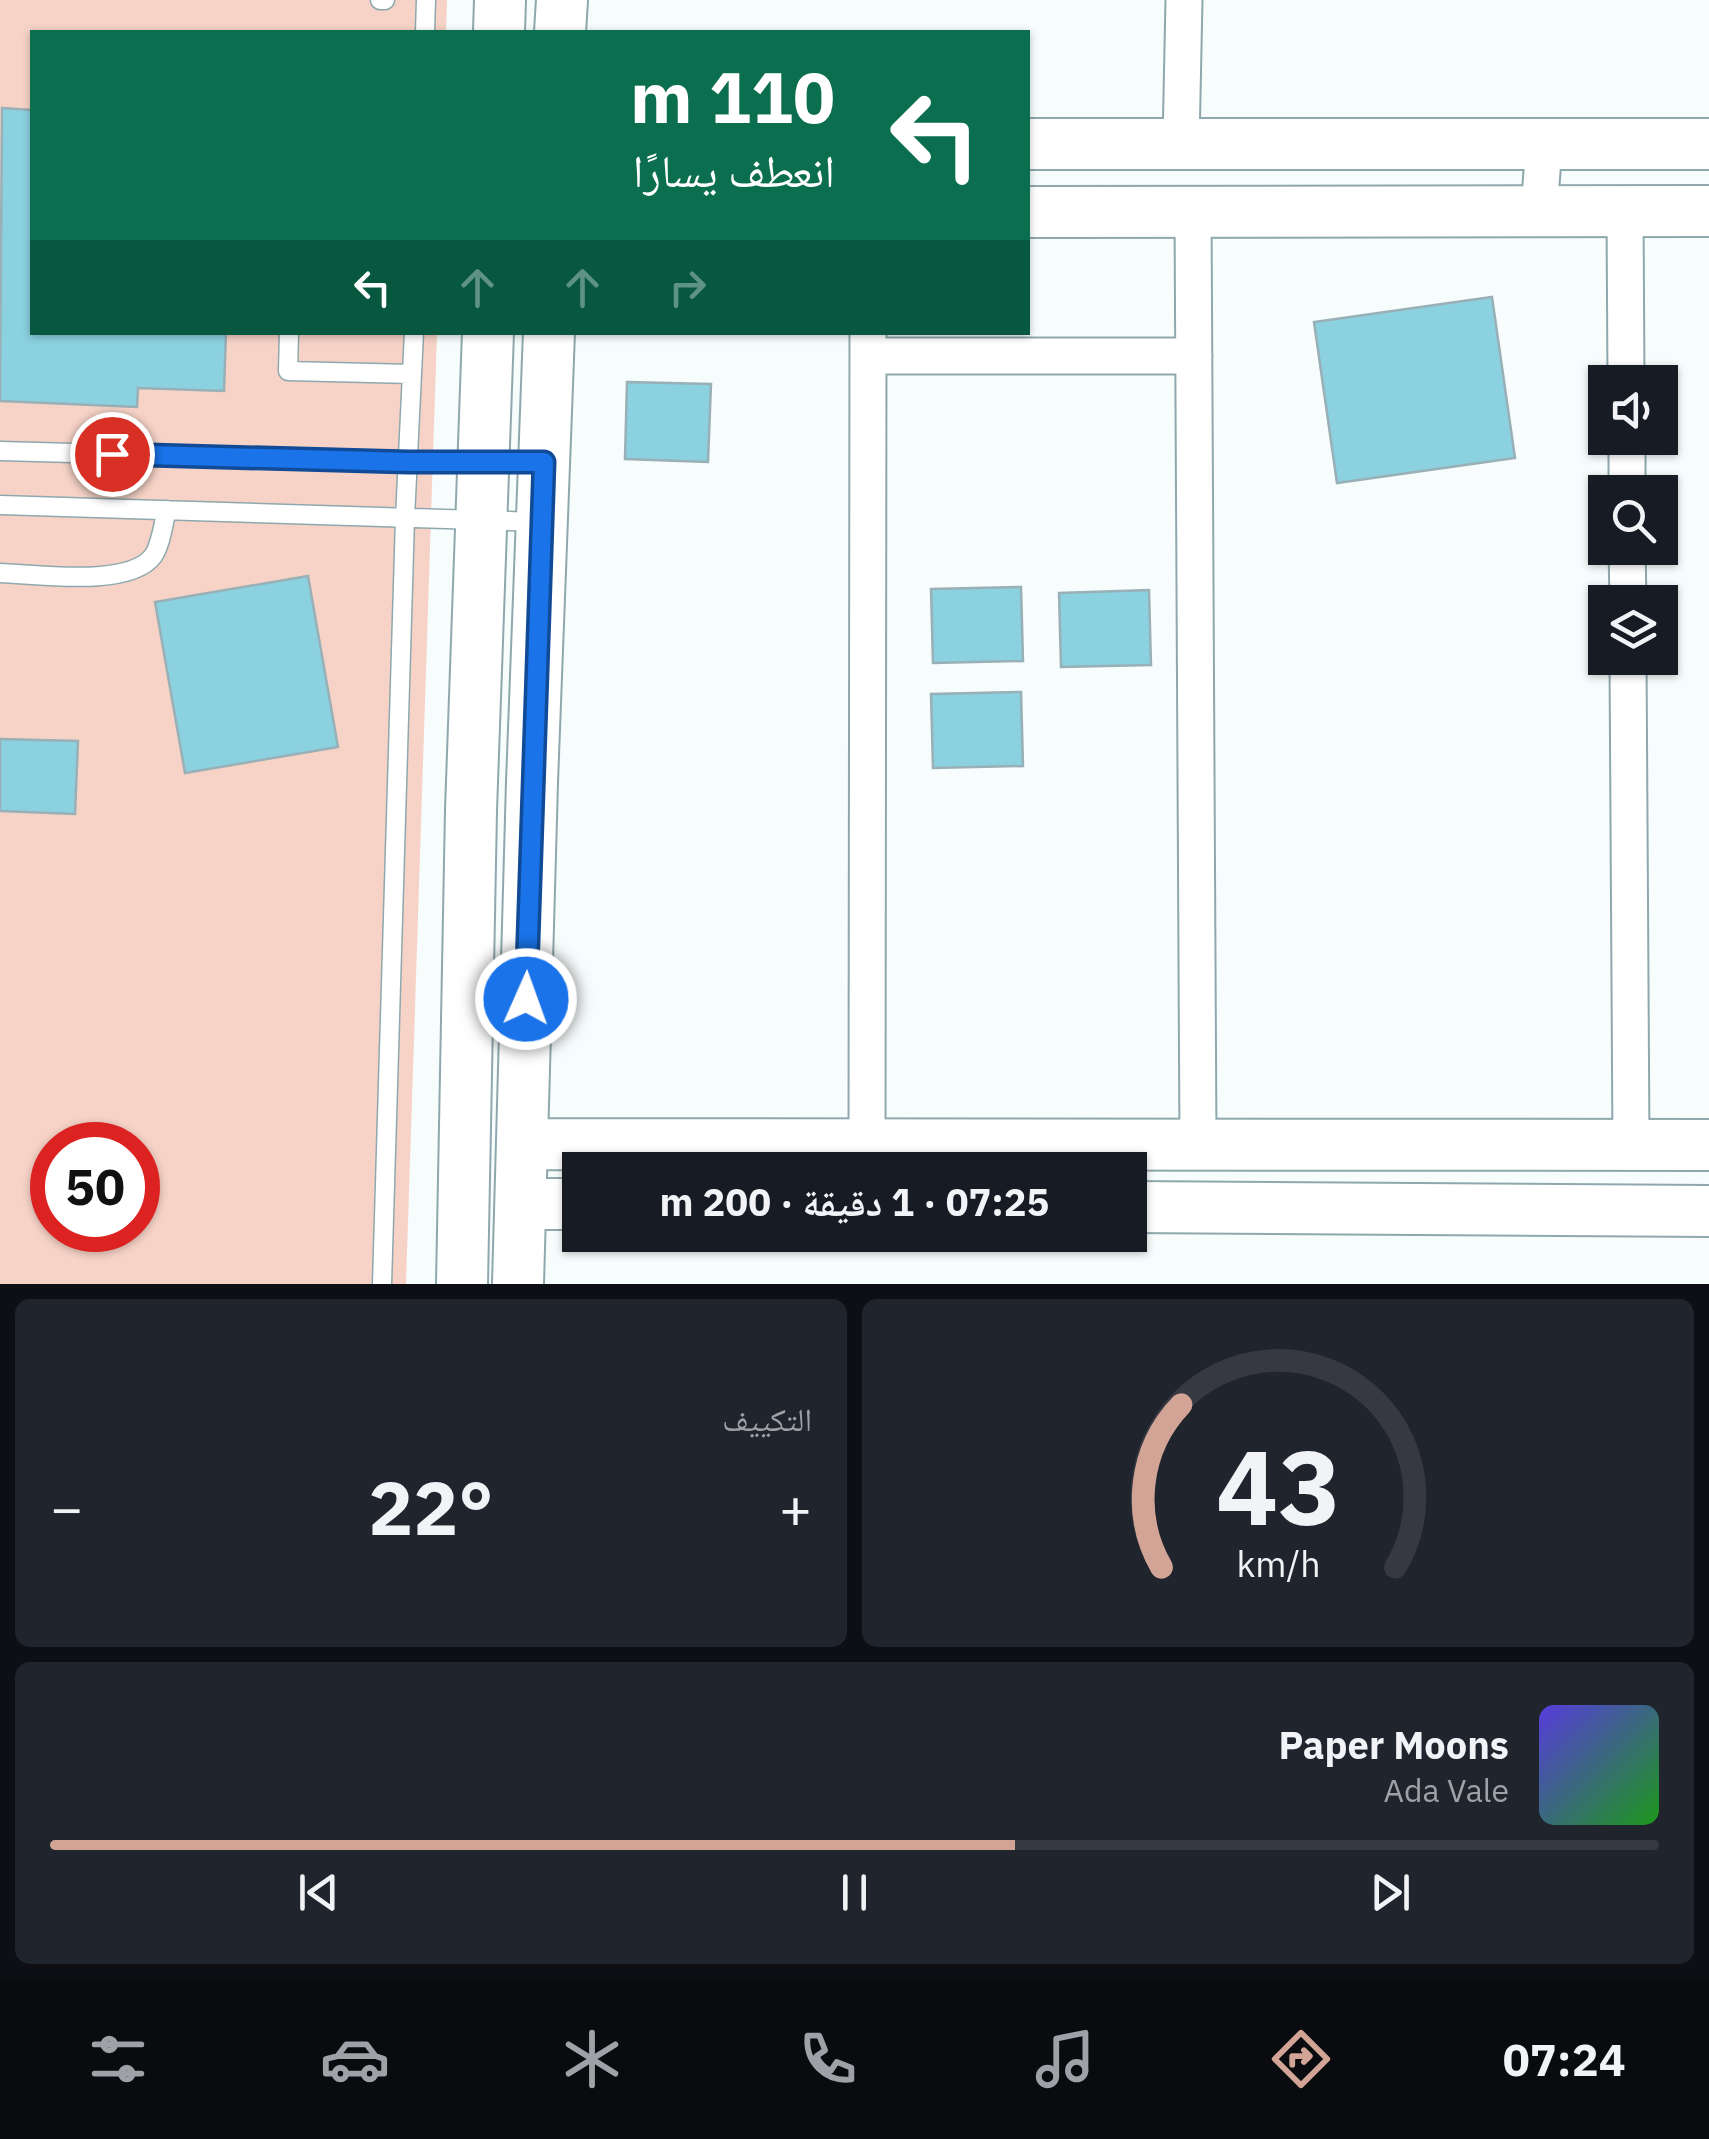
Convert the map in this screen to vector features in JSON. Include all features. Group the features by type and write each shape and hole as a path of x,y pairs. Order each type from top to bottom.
{"street":[{"path":"499,30 500,0"},
{"path":"560,30 562,0"},
{"path":"1180,144 1184,0"},
{"path":"1030,144 1709,144"},
{"path":"1538,212 1544,144"},
{"path":"1030,212 1709,212"},
{"path":"1193,212 1198,1145"},
{"path":"1625,212 1626,365"},
{"path":"462,1284 472,791 488,335"},
{"path":"518,1284 549,335"},
{"path":"867,1144 868,344 1194,356"},
{"path":"1628,675 1631,1145"},
{"path":"522,1144 1709,1145"},
{"path":"1451,1209 1452,1145"},
{"path":"521,1204 562,1204"},
{"path":"1147,1208 1709,1211"}],"lane":[{"path":"425,30 426,0"},
{"path":"289,335 288,371 412,374"},
{"path":"382,1284 414,335"},
{"path":"0,450 544,462"},
{"path":"0,505 542,522"},
{"path":"0,573 115,576 137,570 154,554 167,510"}],"shaded area":[{"path":"0,0 447,0 446,30 30,30 30,335 437,335 406,1284 0,1284"}],"building":[{"path":"2,108 30,110 30,335 226,335 224,391 138,388 137,407 0,401"},
{"path":"1492,297 1515,458 1337,483 1314,322"},
{"path":"627,382 711,384 708,462 625,459"},
{"path":"308,576 338,747 185,773 155,602"},
{"path":"1021,587 1023,661 933,663 931,589"},
{"path":"1149,590 1151,665 1061,667 1059,593"},
{"path":"1021,692 1023,766 933,768 931,694"},
{"path":"0,739 78,741 75,814 0,811"}],"route":[{"path":"112,454 544,462 526,999"}]}
